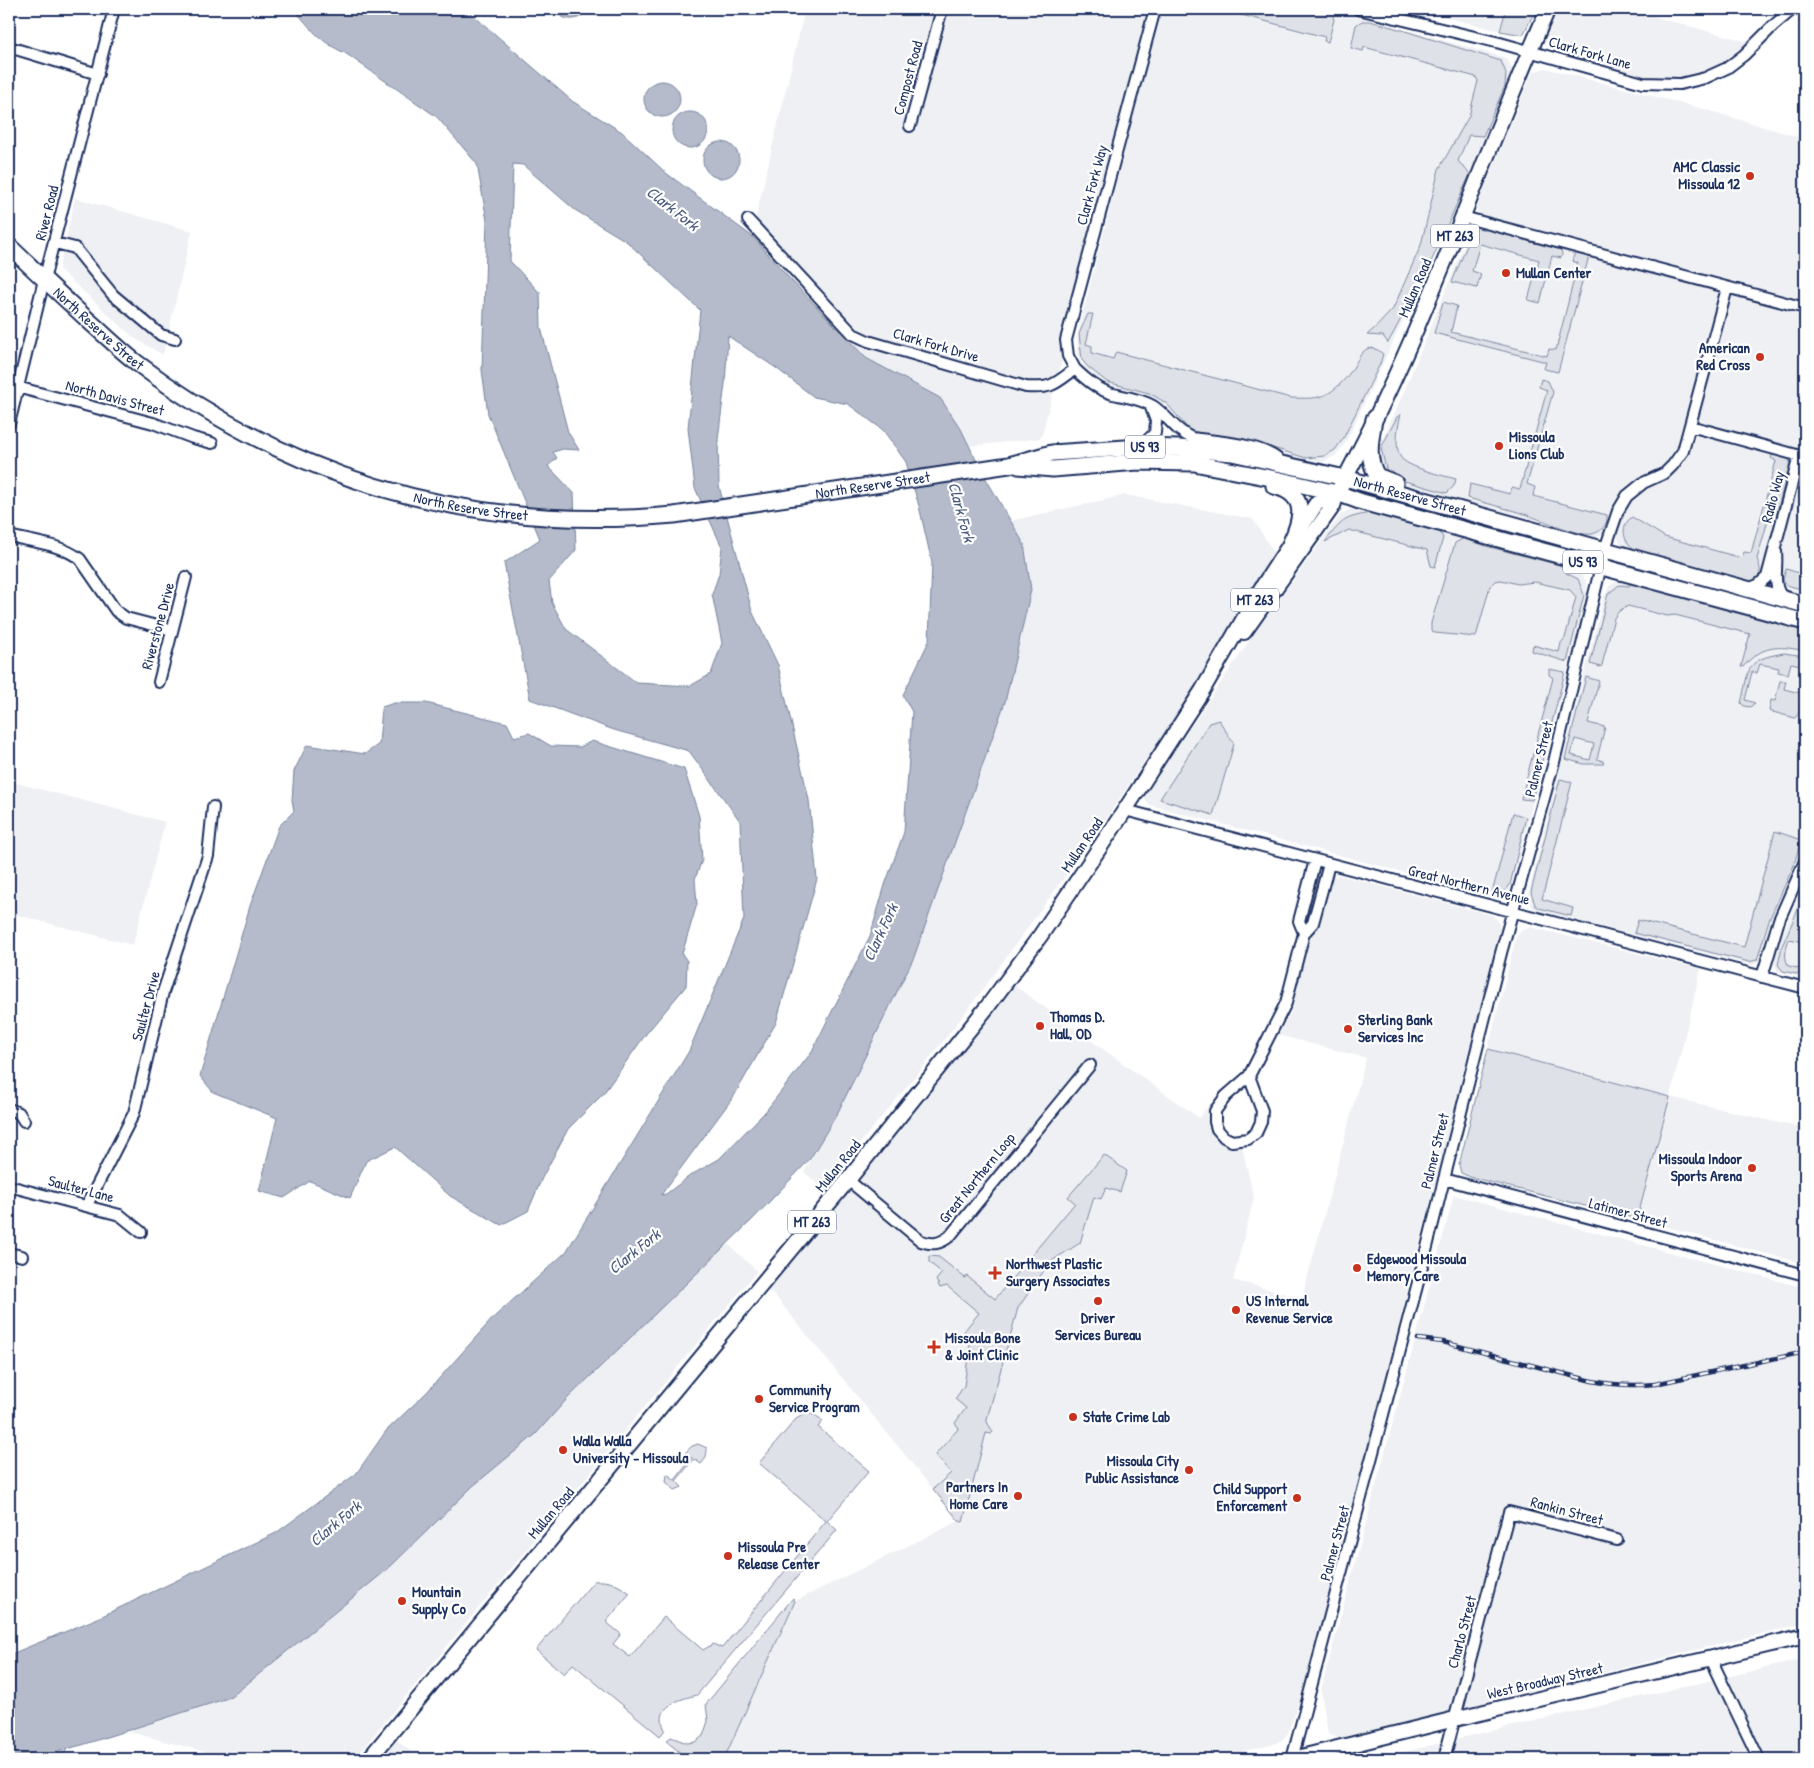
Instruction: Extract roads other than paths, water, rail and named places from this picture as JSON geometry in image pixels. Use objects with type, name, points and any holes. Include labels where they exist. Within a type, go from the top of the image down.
[{"type":"highway","name":"North Reserve Street","points":[[9,246],[44,280],[142,367],[170,388],[260,441],[306,462],[354,480],[441,504],[500,514],[583,520],[631,519],[674,515],[1009,465],[1052,453],[1140,447],[1201,449],[1232,453],[1345,478],[1805,605]]},
{"type":"highway","points":[[1374,419],[1369,455],[1377,476],[1528,521],[1567,539]]},
{"type":"highway","name":"North Reserve Street","points":[[1009,465],[1053,469],[1138,462],[1194,464],[1276,479],[1337,493],[1364,502],[1805,622]]},
{"type":"highway","points":[[1194,464],[1213,473],[1263,483],[1291,492],[1299,502],[1300,510],[1299,526],[1291,542]]},
{"type":"main road","name":"Mullan Road","points":[[1221,659],[1239,640],[1274,593],[1331,510],[1337,493],[1412,336],[1548,9]]},
{"type":"main road","name":"Mullan Road","points":[[369,1759],[848,1180],[988,1006],[1040,936],[1125,810],[1316,504],[1337,493]]},
{"type":"main road","name":"West Broadway Street","points":[[1293,1759],[1805,1636]]},
{"type":"street","name":"River Road","points":[[9,424],[14,386],[55,243],[114,9]]},
{"type":"street","name":"Compost Road","points":[[910,126],[942,9]]},
{"type":"street","name":"Clark Fork Way","points":[[1075,369],[1068,356],[1066,340],[1155,9]]},
{"type":"street","name":"Clark Fork Lane","points":[[1358,9],[1530,51],[1644,83],[1680,84],[1705,78],[1727,68],[1744,55],[1768,30],[1793,9]]},
{"type":"street","points":[[9,47],[98,74]]},
{"type":"street","points":[[1463,217],[1805,308]]},
{"type":"street","name":"Clark Fork Drive","points":[[748,220],[853,334],[868,341],[1026,387],[1045,388],[1059,381],[1075,369]]},
{"type":"street","points":[[55,243],[75,248],[113,295],[161,335],[175,338]]},
{"type":"street","name":"Palmer Street","points":[[1293,1759],[1513,911],[1554,762],[1600,566],[1618,511],[1627,496],[1643,483],[1665,473],[1683,450],[1727,288]]},
{"type":"street","points":[[1075,369],[1089,382],[1102,390],[1150,404],[1183,434],[1192,438],[1254,448],[1273,455],[1281,463]]},
{"type":"street","name":"North Davis Street","points":[[14,386],[153,423],[212,443]]},
{"type":"street","name":"US 93","points":[[1140,447],[1155,433],[1156,422],[1150,404]]},
{"type":"street","points":[[1690,426],[1802,457]]},
{"type":"street","name":"Radio Way","points":[[1748,589],[1758,585],[1767,577],[1802,457]]},
{"type":"street","points":[[9,536],[53,547],[74,555],[85,566],[110,606],[121,616],[172,630]]},
{"type":"street","name":"Radio Way","points":[[1775,546],[1777,564],[1775,586],[1784,599]]},
{"type":"street","name":"Riverstone Drive","points":[[159,682],[186,577]]},
{"type":"street","name":"Saulter Drive","points":[[88,1206],[134,1113],[163,992],[208,856],[213,807]]},
{"type":"street","name":"Great Northern Avenue","points":[[1125,810],[1805,988]]},
{"type":"street","points":[[1304,933],[1299,921],[1315,860]]},
{"type":"street","points":[[1762,977],[1779,920],[1805,861]]},
{"type":"street","points":[[1249,1076],[1262,1111],[1261,1122],[1256,1133],[1248,1139],[1232,1141],[1224,1137],[1217,1129],[1215,1111],[1226,1096],[1249,1076],[1286,1003],[1304,933],[1313,923],[1329,864]]},
{"type":"street","name":"Great Northern Loop","points":[[848,1180],[921,1241],[931,1244],[942,1242],[950,1236],[1090,1065]]},
{"type":"street","points":[[9,1109],[19,1113],[24,1121]]},
{"type":"street","name":"Latimer Street","points":[[1444,1179],[1805,1274]]},
{"type":"street","name":"Saulter Lane","points":[[9,1186],[120,1215],[141,1232]]},
{"type":"street","points":[[9,1252],[22,1256]]},
{"type":"street","name":"Rankin Street","points":[[1509,1512],[1617,1540]]},
{"type":"street","name":"Charlo Street","points":[[1444,1759],[1509,1512]]},
{"type":"street","points":[[1711,1659],[1759,1759]]},
{"type":"water","name":"Clark Fork","points":[[294,9],[466,9],[572,101],[622,132],[666,173],[753,237],[788,277],[866,358],[940,398],[961,429],[981,470],[1024,544],[1031,590],[1005,702],[914,957],[837,1114],[810,1159],[753,1219],[567,1399],[536,1434],[473,1486],[389,1568],[231,1697],[82,1745],[28,1759],[9,1759],[9,1655],[98,1618],[276,1533],[356,1474],[386,1431],[426,1393],[494,1317],[566,1252],[689,1051],[744,919],[740,821],[689,751],[614,730],[530,699],[504,563],[540,539],[488,414],[482,370],[487,221],[477,164],[437,117],[345,53],[322,40]],"holes":[[[513,164],[523,165],[575,210],[626,241],[700,310],[688,428],[695,488],[722,547],[719,574],[712,594],[722,643],[711,674],[690,686],[637,683],[566,629],[552,603],[549,581],[576,550],[574,493],[548,466],[557,458],[553,452],[563,449],[579,450],[568,432],[541,328],[540,293],[510,261]],[[728,336],[776,368],[814,397],[848,404],[883,430],[906,462],[919,506],[932,563],[929,641],[903,695],[912,712],[904,832],[885,885],[870,936],[811,1053],[765,1112],[719,1159],[691,1175],[666,1194],[661,1195],[734,1096],[776,1023],[817,879],[809,800],[778,665],[752,611],[719,486],[718,439],[725,384]]]},
{"type":"water","points":[[554,9],[589,9],[581,16],[567,19],[558,14]]},
{"type":"water","points":[[662,81],[674,87],[680,99],[674,111],[662,117],[650,111],[644,99],[650,87]]},
{"type":"water","points":[[690,112],[702,118],[708,130],[702,142],[690,148],[678,142],[672,130],[678,118]]},
{"type":"water","points":[[721,142],[733,148],[739,160],[733,172],[721,178],[709,172],[703,160],[709,148]]},
{"type":"water","points":[[394,703],[426,703],[507,723],[514,737],[529,733],[551,746],[580,747],[592,741],[684,769],[699,816],[702,860],[695,879],[697,904],[682,954],[687,961],[686,986],[646,1034],[603,1094],[568,1129],[542,1178],[528,1211],[501,1225],[450,1196],[395,1147],[366,1161],[350,1198],[310,1181],[284,1198],[259,1191],[277,1118],[213,1092],[200,1076],[250,906],[279,826],[294,811],[292,800],[294,771],[307,745],[365,754],[379,744],[382,707]]},
{"type":"railway","points":[[1418,1339],[1443,1342],[1592,1381],[1624,1385],[1655,1384],[1805,1352]]},
{"type":"place","name":"AMC Classic Missoula 12","points":[[1750,176]]},
{"type":"place","name":"Mullan Center","points":[[1506,273]]},
{"type":"place","name":"American Red Cross","points":[[1760,357]]},
{"type":"place","name":"Missoula Lions Club","points":[[1499,446]]},
{"type":"place","name":"Thomas D. Hall, OD","points":[[1040,1026]]},
{"type":"place","name":"Sterling Bank Services Inc","points":[[1348,1029]]},
{"type":"place","name":"Missoula Indoor Sports Arena","points":[[1752,1168]]},
{"type":"place","name":"Edgewood Missoula Memory Care","points":[[1357,1268]]},
{"type":"place","name":"Northwest Plastic Surgery Associates","points":[[995,1273]]},
{"type":"place","name":"Driver Services Bureau","points":[[1098,1301]]},
{"type":"place","name":"US Internal Revenue Service","points":[[1236,1310]]},
{"type":"place","name":"Missoula Bone & Joint Clinic","points":[[934,1347]]},
{"type":"place","name":"Community Service Program","points":[[759,1399]]},
{"type":"place","name":"State Crime Lab","points":[[1073,1417]]},
{"type":"place","name":"Walla Walla University - Missoula","points":[[563,1450]]},
{"type":"place","name":"Missoula City Public Assistance","points":[[1189,1470]]},
{"type":"place","name":"Partners In Home Care","points":[[1018,1496]]},
{"type":"place","name":"Child Support Enforcement","points":[[1297,1498]]},
{"type":"place","name":"Missoula Pre Release Center","points":[[728,1556]]},
{"type":"place","name":"Mountain Supply Co","points":[[402,1601]]}]
